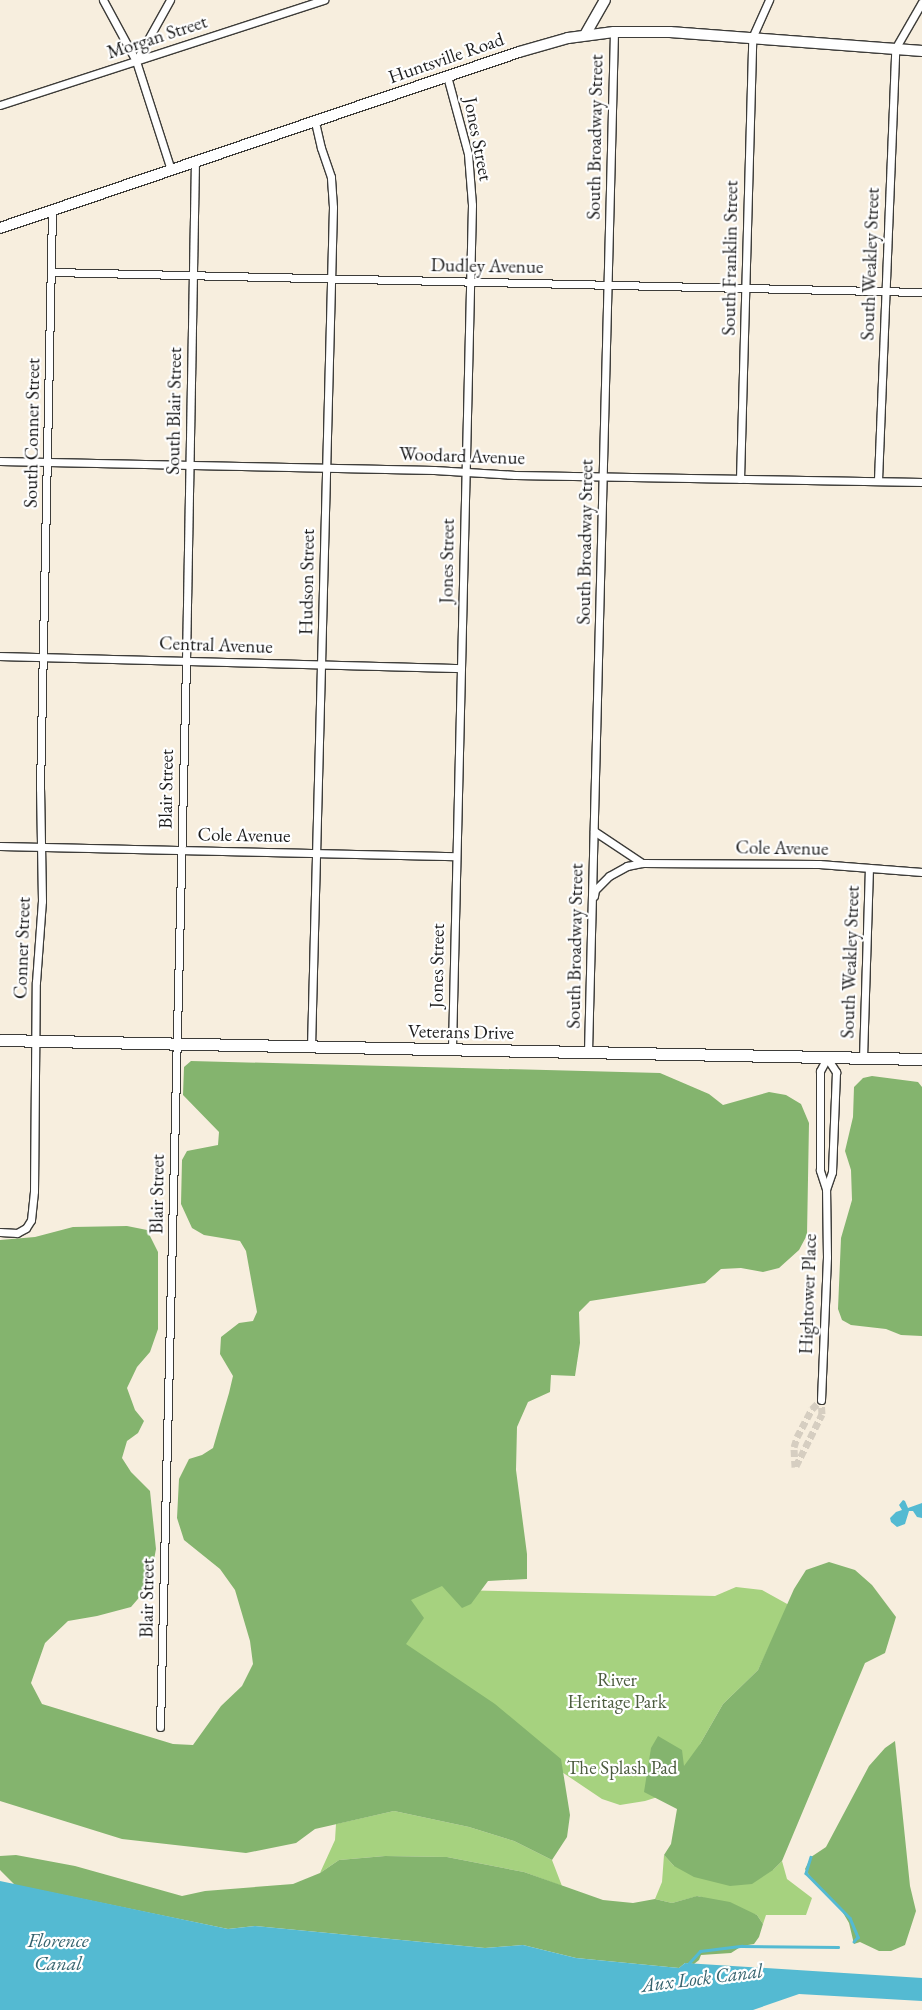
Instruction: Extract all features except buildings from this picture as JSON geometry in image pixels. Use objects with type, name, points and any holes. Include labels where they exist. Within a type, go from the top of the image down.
[{"type":"main road","points":[[585,35],[605,0]]},
{"type":"main road","name":"Huntsville Road","points":[[0,228],[525,50],[585,35],[614,32],[670,32],[922,51]]},
{"type":"main road","name":"Veterans Drive","points":[[0,1040],[827,1058],[922,1058]]},
{"type":"street","points":[[103,0],[136,61],[171,170]]},
{"type":"street","points":[[136,61],[170,0]]},
{"type":"street","name":"Morgan Street","points":[[0,105],[309,3],[324,0]]},
{"type":"street","points":[[752,38],[769,0]]},
{"type":"street","points":[[895,48],[922,2]]},
{"type":"street","name":"South Broadway Street","points":[[588,1052],[614,32]]},
{"type":"street","name":"South Franklin Street","points":[[740,479],[752,38]]},
{"type":"street","name":"South Weakley Street","points":[[878,480],[895,48]]},
{"type":"street","name":"Jones Street","points":[[447,76],[466,147],[471,174],[452,1049]]},
{"type":"street","name":"Hudson Street","points":[[311,1047],[333,207],[331,176],[321,148],[315,121]]},
{"type":"street","name":"South Blair Street","points":[[186,661],[195,161]]},
{"type":"street","name":"South Conner Street","points":[[43,657],[52,210]]},
{"type":"street","name":"Dudley Avenue","points":[[52,272],[922,292]]},
{"type":"street","name":"Woodard Avenue","points":[[0,461],[466,471],[514,475],[922,482]]},
{"type":"street","name":"Central Avenue","points":[[0,656],[461,668]]},
{"type":"street","name":"Conner Street","points":[[0,1232],[17,1233],[26,1228],[31,1220],[34,1191],[35,1040],[42,901],[40,847],[43,657]]},
{"type":"street","name":"Blair Street","points":[[160,1727],[186,661]]},
{"type":"street","points":[[594,831],[642,863]]},
{"type":"street","name":"Cole Avenue","points":[[0,846],[456,856]]},
{"type":"street","name":"Cole Avenue","points":[[592,904],[595,890],[609,876],[627,866],[642,863],[819,864],[922,872]]},
{"type":"street","name":"South Weakley Street","points":[[863,1058],[869,868]]},
{"type":"street","name":"Hightower Place","points":[[820,1400],[827,1257],[826,1189],[820,1170],[820,1071],[827,1058],[836,1072],[832,1172],[826,1189]]},
{"type":"green space","points":[[191,1061],[660,1073],[709,1094],[723,1105],[769,1092],[786,1095],[801,1104],[809,1123],[807,1235],[799,1250],[779,1268],[763,1272],[741,1268],[721,1269],[705,1283],[590,1301],[579,1312],[580,1343],[575,1376],[551,1375],[550,1392],[528,1402],[517,1427],[516,1470],[527,1554],[527,1579],[488,1581],[471,1604],[462,1608],[442,1586],[411,1600],[424,1618],[406,1644],[495,1704],[561,1759],[570,1815],[567,1837],[552,1860],[514,1841],[469,1827],[394,1811],[315,1829],[296,1843],[246,1853],[122,1839],[0,1801],[0,1240],[35,1237],[73,1227],[127,1226],[147,1230],[158,1252],[158,1329],[150,1352],[137,1367],[127,1388],[135,1410],[144,1421],[138,1433],[127,1441],[122,1458],[131,1472],[150,1491],[156,1549],[149,1586],[131,1607],[68,1621],[45,1643],[31,1683],[42,1704],[173,1744],[193,1745],[221,1706],[242,1686],[253,1664],[250,1641],[235,1590],[220,1569],[184,1540],[177,1518],[179,1479],[189,1459],[202,1455],[213,1448],[229,1393],[233,1376],[220,1354],[221,1337],[239,1323],[253,1321],[257,1312],[246,1251],[240,1241],[204,1235],[192,1228],[181,1204],[182,1160],[187,1151],[218,1145],[219,1132],[183,1095],[184,1067]]},
{"type":"green space","points":[[872,1076],[918,1082],[922,1087],[922,1336],[901,1335],[886,1329],[851,1325],[842,1320],[838,1309],[841,1238],[852,1200],[851,1170],[845,1151],[853,1117],[854,1087],[863,1078]]},
{"type":"green space","name":"River Heritage Park","points":[[410,1547],[453,1590],[715,1596],[736,1587],[762,1590],[789,1605],[758,1670],[723,1704],[700,1744],[689,1787],[645,1801],[620,1805],[602,1799],[550,1764],[395,1650]]},
{"type":"green space","points":[[829,1562],[855,1570],[872,1585],[896,1617],[885,1653],[865,1663],[782,1861],[773,1870],[752,1884],[730,1886],[694,1877],[674,1866],[664,1855],[671,1844],[677,1809],[644,1792],[651,1748],[658,1736],[682,1750],[684,1766],[700,1744],[723,1704],[758,1670],[794,1589],[806,1570]]},
{"type":"green space","points":[[895,1741],[910,1886],[916,1911],[905,1945],[891,1951],[879,1951],[860,1942],[854,1944],[849,1923],[842,1911],[814,1882],[805,1869],[811,1857],[826,1847],[869,1766],[885,1748]]},
{"type":"green space","points":[[394,1811],[469,1827],[514,1841],[552,1860],[562,1886],[524,1872],[447,1857],[385,1856],[339,1860],[320,1873],[335,1840],[336,1824]]},
{"type":"green space","points":[[16,1855],[75,1866],[182,1896],[205,1891],[293,1884],[320,1873],[339,1860],[385,1856],[447,1857],[524,1872],[603,1900],[633,1903],[655,1899],[672,1903],[697,1896],[730,1902],[757,1915],[763,1924],[759,1937],[754,1944],[742,1946],[731,1953],[701,1955],[694,1964],[685,1963],[679,1968],[576,1958],[523,1945],[485,1948],[255,1926],[228,1929],[15,1885],[0,1870],[0,1856]]},
{"type":"green space","points":[[664,1855],[674,1866],[773,1870],[782,1861],[787,1879],[812,1898],[806,1915],[766,1915],[763,1924],[757,1915],[698,1896],[672,1903],[655,1899],[662,1882]]},
{"type":"water","points":[[903,1500],[908,1508],[922,1503],[922,1518],[917,1517],[913,1511],[909,1511],[905,1524],[897,1527],[891,1522],[890,1518],[896,1512],[902,1510],[899,1505]]},
{"type":"water","name":"Florence Canal","points":[[0,1881],[228,1929],[255,1926],[485,1948],[523,1945],[576,1958],[679,1968],[685,1963],[922,1978],[922,2001],[799,1994],[753,2010],[0,2010]]},
{"type":"waterway","points":[[811,1857],[806,1873],[850,1918],[858,1937],[854,1942]]},
{"type":"waterway","name":"Aux Lock Canal","points":[[689,1963],[700,1951],[742,1946],[838,1947]]},
{"type":"tunnel","points":[[796,1466],[822,1414],[821,1400]]},
{"type":"tunnel","points":[[795,1467],[794,1447],[797,1437],[812,1409],[821,1400]]},
{"type":"park label","name":"The Splash Pad","points":[[622,1768]]}]
